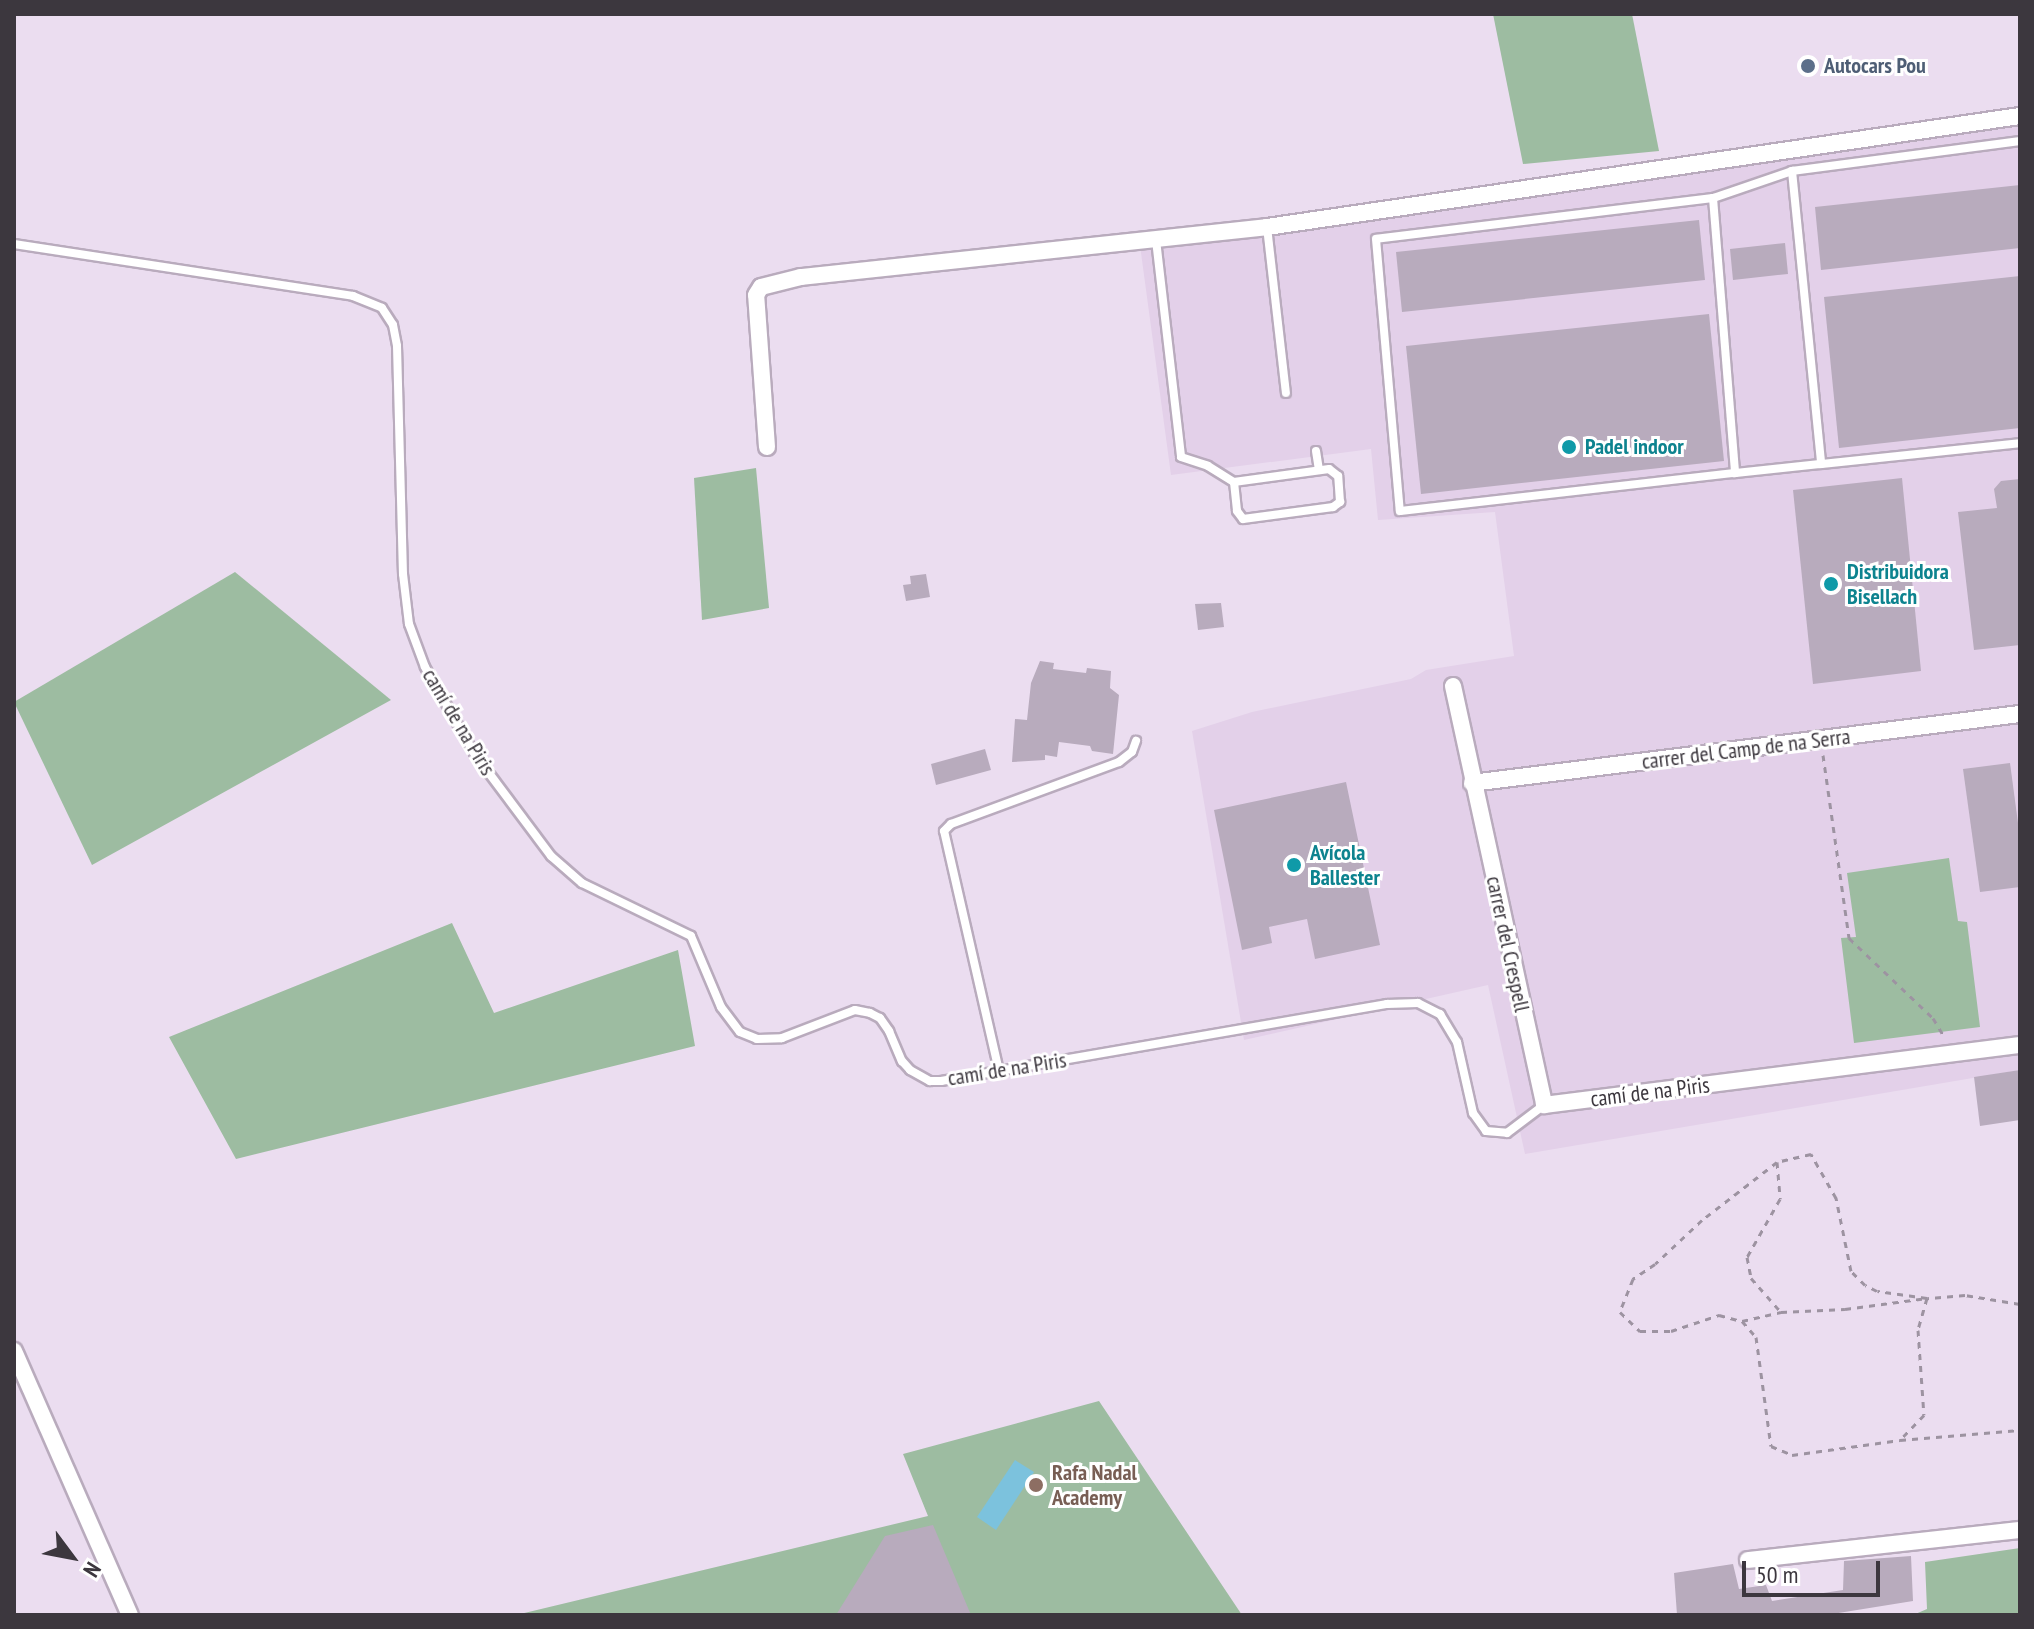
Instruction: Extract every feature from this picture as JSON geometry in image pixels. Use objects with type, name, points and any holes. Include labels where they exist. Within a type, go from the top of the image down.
[{"type":"street","points":[[767,447],[756,295],[761,287],[801,277],[1267,227],[2020,116]]},
{"type":"street","name":"carrer del Crespell","points":[[1453,686],[1544,1105]]},
{"type":"street","name":"carrer del Camp de na Serra","points":[[1472,783],[2020,714]]},
{"type":"street","name":"camí de na Piris","points":[[1544,1105],[2020,1045]]},
{"type":"street","points":[[14,1351],[130,1615]]},
{"type":"street","points":[[1748,1560],[2020,1530]]},
{"type":"lane","points":[[2020,141],[1792,171],[1713,198],[1376,239],[1400,511],[2020,443]]},
{"type":"lane","points":[[1792,171],[1821,464]]},
{"type":"lane","points":[[1713,198],[1735,473]]},
{"type":"lane","points":[[1267,227],[1286,393]]},
{"type":"lane","points":[[1156,239],[1181,457],[1208,466],[1234,482],[1329,469],[1338,476],[1340,502],[1333,507],[1243,519],[1237,511],[1234,482]]},
{"type":"lane","name":"camí de na Piris","points":[[14,244],[353,296],[382,308],[393,325],[397,346],[403,574],[409,624],[425,667],[474,753],[551,856],[582,883],[691,936],[721,1007],[740,1032],[757,1039],[782,1038],[855,1010],[880,1018],[902,1061],[920,1077],[930,1081],[959,1080],[1387,1004],[1418,1003],[1440,1014],[1457,1042],[1473,1113],[1486,1131],[1507,1133],[1544,1105]]},
{"type":"lane","points":[[1316,451],[1319,469]]},
{"type":"lane","points":[[999,1071],[944,831],[951,824],[1119,762],[1132,752],[1136,741]]},
{"type":"path","points":[[1821,739],[1849,938],[1933,1018],[1945,1038],[1948,1054]]},
{"type":"path","points":[[1927,1298],[1877,1291],[1865,1285],[1851,1271],[1836,1198],[1811,1154],[1777,1162],[1633,1279],[1620,1312],[1640,1331],[1671,1331],[1719,1315],[1742,1321],[1781,1312],[1845,1309],[1965,1295],[2020,1304]]},
{"type":"path","points":[[1777,1162],[1780,1199],[1747,1257],[1751,1278],[1781,1312]]},
{"type":"path","points":[[1900,1440],[1924,1415],[1918,1330],[1927,1298]]},
{"type":"path","points":[[1742,1321],[1756,1337],[1771,1446],[1792,1455],[1900,1440],[2020,1430]]},
{"type":"shaded area","points":[[2020,122],[2020,1070],[1525,1154],[1488,985],[1244,1040],[1192,731],[1252,712],[1411,679],[1426,670],[1514,656],[1495,512],[1378,520],[1371,449],[1171,475],[1139,238]]},
{"type":"green space","points":[[1493,14],[1632,14],[1659,151],[1523,164]]},
{"type":"green space","points":[[756,468],[769,608],[702,620],[694,478]]},
{"type":"green space","points":[[235,572],[391,700],[92,865],[14,702]]},
{"type":"green space","points":[[1949,858],[1958,921],[1967,922],[1980,1027],[1854,1043],[1841,938],[1856,937],[1847,873]]},
{"type":"green space","points":[[452,923],[494,1013],[678,950],[695,1046],[236,1159],[169,1037]]},
{"type":"green space","name":"Rafa Nadal Academy","points":[[1099,1401],[1242,1615],[516,1615],[928,1516],[903,1454]]},
{"type":"green space","points":[[2020,1548],[2020,1615],[1913,1615],[1927,1609],[1925,1562]]},
{"type":"water","points":[[1015,1460],[1034,1472],[996,1530],[977,1517]]},
{"type":"building","points":[[2020,185],[2020,248],[1821,270],[1815,207]]},
{"type":"building","points":[[1699,220],[1705,280],[1402,312],[1396,252]]},
{"type":"building","points":[[1785,243],[1788,274],[1733,280],[1730,249]]},
{"type":"building","points":[[2020,276],[2020,428],[1839,448],[1824,297]]},
{"type":"building","points":[[1709,314],[1724,461],[1421,494],[1406,346]]},
{"type":"building","points":[[1902,478],[1921,671],[1813,684],[1793,490]]},
{"type":"building","points":[[2020,479],[2020,645],[1974,650],[1958,512],[1997,508],[1994,489],[2001,481]]},
{"type":"building","points":[[926,574],[930,597],[906,601],[903,585],[911,584],[910,576]]},
{"type":"building","points":[[1221,603],[1224,627],[1198,630],[1195,604]]},
{"type":"building","points":[[1040,661],[1054,663],[1053,669],[1086,673],[1087,668],[1111,671],[1110,688],[1119,695],[1113,754],[1092,751],[1090,746],[1059,742],[1057,757],[1045,755],[1045,760],[1012,762],[1015,719],[1027,720],[1031,683]]},
{"type":"building","points":[[985,749],[991,770],[936,785],[931,764]]},
{"type":"building","points":[[2010,763],[2020,838],[2020,887],[1980,892],[1963,769]]},
{"type":"building","name":"Avícola Ballester","points":[[1346,782],[1380,945],[1315,959],[1307,919],[1269,927],[1272,943],[1242,950],[1214,810]]},
{"type":"building","points":[[2020,1070],[2020,1120],[1980,1126],[1974,1077]]},
{"type":"building","points":[[933,1525],[971,1615],[836,1615],[885,1536]]},
{"type":"building","points":[[1911,1556],[1913,1601],[1826,1615],[1677,1615],[1674,1573],[1733,1564],[1739,1589],[1766,1585],[1772,1601],[1843,1590],[1844,1561]]},
{"type":"place","name":"Autocars Pou","points":[[1808,66]]},
{"type":"place","name":"Padel indoor","points":[[1569,447]]},
{"type":"place","name":"Distribuidora Bisellach","points":[[1831,584]]},
{"type":"place","name":"Avícola Ballester","points":[[1294,865]]},
{"type":"place","name":"Rafa Nadal Academy","points":[[1036,1485]]}]
